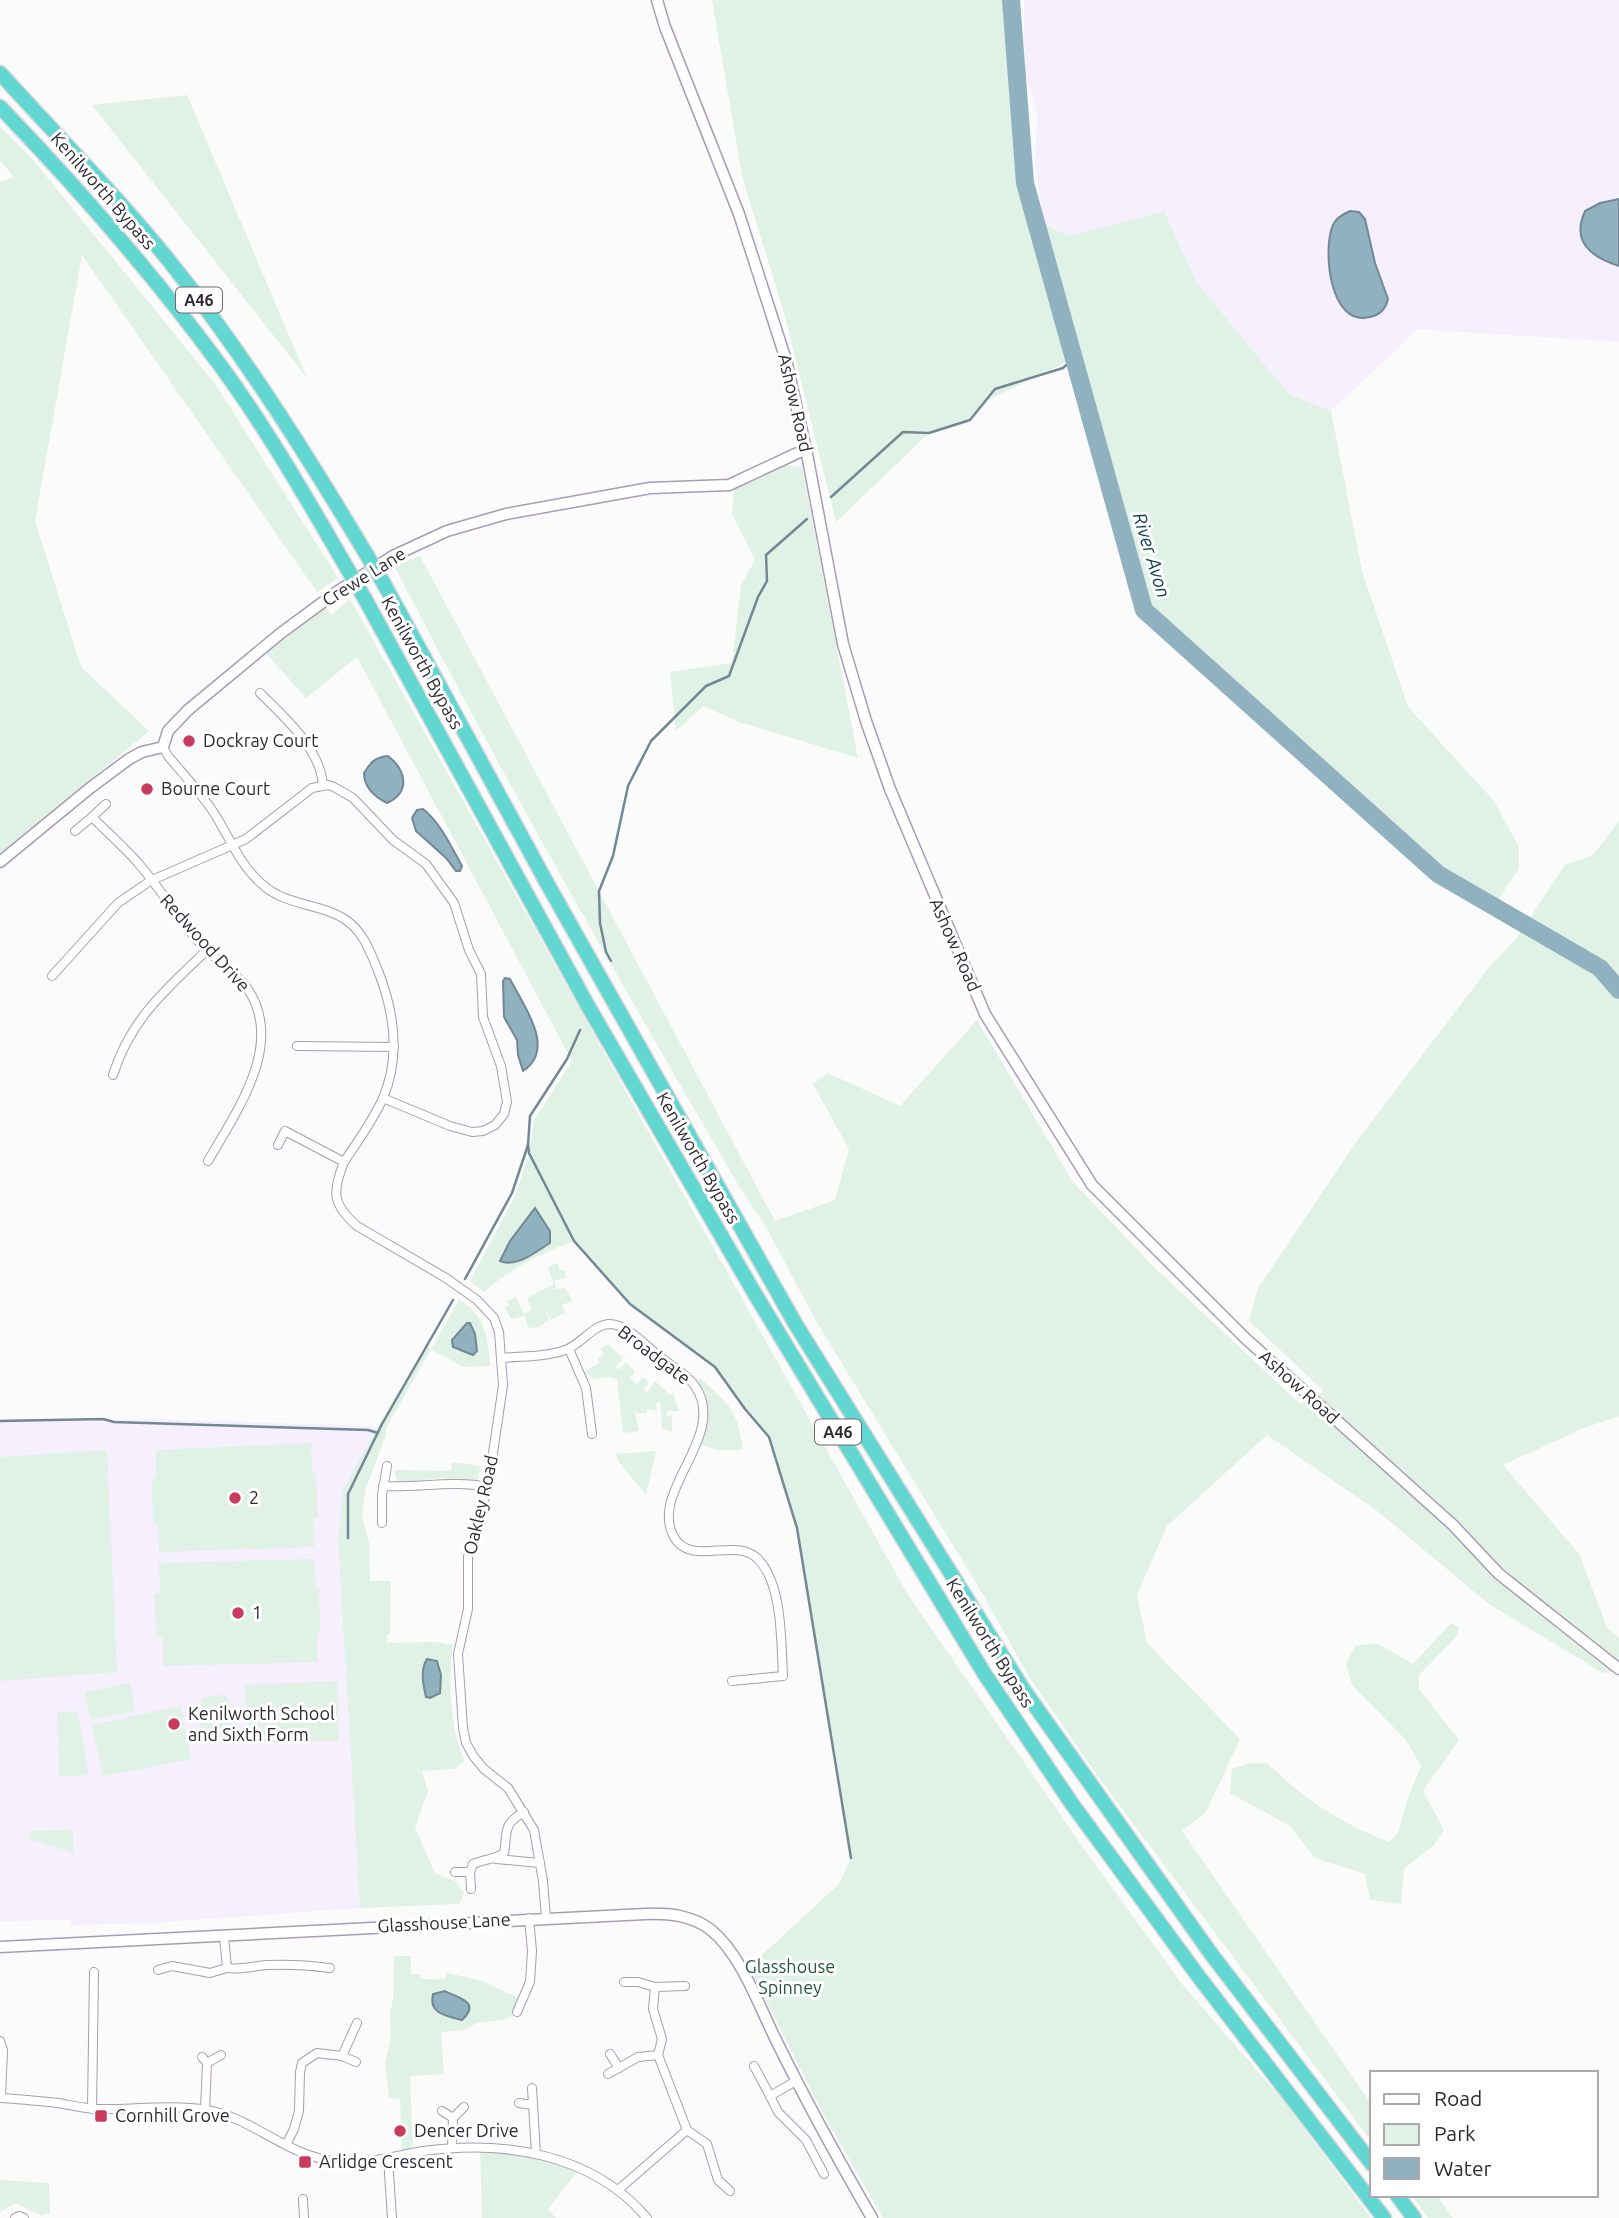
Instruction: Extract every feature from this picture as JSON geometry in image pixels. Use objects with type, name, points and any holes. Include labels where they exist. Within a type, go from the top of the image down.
[{"type":"highway","name":"Kenilworth Bypass","points":[[0,73],[84,162],[170,262],[239,354],[300,443],[384,584],[548,885],[796,1325],[1023,1689],[1212,1955],[1370,2161]]},
{"type":"highway","name":"Kenilworth Bypass","points":[[0,107],[65,174],[140,262],[221,367],[293,475],[365,599],[589,1006],[755,1294],[985,1673],[1072,1804],[1199,1977],[1384,2218]]},
{"type":"highway","points":[[1398,2197],[1414,2218]]},
{"type":"street","name":"Ashow Road","points":[[657,0],[665,27],[739,214],[786,360],[843,644],[890,789],[985,1014],[1092,1185],[1245,1338],[1453,1525],[1499,1574],[1619,1669]]},
{"type":"street","name":"Crewe Lane","points":[[163,747],[164,739],[181,716],[281,633],[338,591],[393,556],[425,541],[447,531],[506,514],[650,488],[729,485],[806,449]]},
{"type":"street","points":[[260,693],[309,749],[320,766],[323,785]]},
{"type":"street","points":[[0,862],[90,788],[129,760],[142,752],[163,747],[212,811],[231,845],[263,886],[292,901],[342,918],[360,932],[382,979],[393,1017],[394,1047],[383,1098],[344,1162],[285,1131],[278,1145]]},
{"type":"street","points":[[52,976],[118,903],[150,881],[257,833],[306,791],[323,785],[334,787],[354,798],[393,840],[426,864],[454,903],[469,950],[481,974],[483,1017],[501,1066],[507,1102],[500,1120],[488,1129],[472,1132],[450,1126],[383,1098]]},
{"type":"street","points":[[75,831],[106,804]]},
{"type":"street","name":"Redwood Drive","points":[[92,817],[139,864],[206,951],[250,991],[261,1025],[261,1045],[256,1069],[247,1091],[221,1130],[208,1161]]},
{"type":"street","points":[[113,1075],[120,1053],[133,1028],[154,1002],[206,951]]},
{"type":"street","points":[[297,1046],[394,1047]]},
{"type":"street","name":"Oakley Road","points":[[344,1162],[335,1194],[346,1216],[357,1226],[446,1278],[486,1307],[499,1332],[503,1385],[488,1487],[468,1557],[468,1609],[458,1654],[463,1728],[474,1757],[508,1788],[534,1830],[546,1918]]},
{"type":"street","name":"Broadgate","points":[[502,1358],[557,1353],[569,1349],[601,1326],[619,1325],[695,1385],[703,1405],[701,1428],[694,1452],[674,1494],[670,1516],[672,1532],[681,1546],[688,1550],[735,1549],[756,1557],[766,1570],[776,1599],[783,1676],[732,1681]]},
{"type":"street","points":[[569,1349],[586,1388],[592,1434]]},
{"type":"street","points":[[382,1523],[383,1486],[387,1465]]},
{"type":"street","points":[[383,1486],[401,1488],[452,1483],[488,1487]]},
{"type":"street","points":[[496,1859],[504,1853],[509,1823],[524,1812]]},
{"type":"street","points":[[471,1889],[470,1872],[473,1864],[482,1860],[540,1863]]},
{"type":"street","points":[[455,1872],[470,1872]]},
{"type":"street","name":"Glasshouse Lane","points":[[0,1947],[224,1937],[529,1918],[667,1913],[697,1921],[712,1931],[729,1951],[744,1976],[796,2081],[872,2218]]},
{"type":"street","points":[[517,2012],[530,1982],[532,1951],[529,1918]]},
{"type":"street","points":[[224,1937],[227,1968]]},
{"type":"street","points":[[158,1970],[172,1966],[210,1973],[227,1968],[243,1970],[299,1964],[330,1968]]},
{"type":"street","points":[[92,2109],[94,1972]]},
{"type":"street","points":[[624,1982],[638,1982],[654,1987],[685,1986]]},
{"type":"street","points":[[654,1987],[653,2009],[662,2039],[658,2055],[687,2130],[706,2144],[718,2180],[730,2192]]},
{"type":"street","points":[[342,2056],[357,2023]]},
{"type":"street","points":[[0,2041],[4,2050],[0,2098],[92,2109],[205,2110],[237,2118],[313,2158],[335,2161],[362,2162],[452,2148],[480,2147],[536,2154],[568,2162],[596,2175],[618,2190],[647,2218]]},
{"type":"street","points":[[286,2145],[299,2111],[302,2063],[317,2053],[342,2056],[356,2062]]},
{"type":"street","points":[[205,2110],[204,2060],[221,2054]]},
{"type":"street","points":[[610,2054],[619,2068]]},
{"type":"street","points":[[608,2074],[638,2057],[658,2055]]},
{"type":"street","points":[[294,2057],[302,2063]]},
{"type":"street","points":[[754,2066],[778,2112],[806,2140],[824,2174]]},
{"type":"street","points":[[770,2096],[796,2081]]},
{"type":"street","points":[[531,2088],[536,2154]]},
{"type":"street","points":[[519,2103],[533,2105]]},
{"type":"street","points":[[452,2148],[453,2118],[464,2107]]},
{"type":"street","points":[[442,2111],[453,2118]]},
{"type":"street","points":[[618,2190],[687,2130]]},
{"type":"street","points":[[388,2158],[392,2218]]},
{"type":"street","points":[[303,2199],[304,2218]]},
{"type":"street","points":[[15,2218],[24,2218]]},
{"type":"shaded area","points":[[1024,0],[1619,0],[1619,342],[1418,329],[1331,411],[1289,394],[1197,283],[1164,211],[1069,236],[1045,225],[1035,166],[1037,113],[1025,74]]},
{"type":"shaded area","name":"Kenilworth School and Sixth Form","points":[[154,1419],[377,1428],[343,1490],[338,1540],[360,1908],[150,1923],[71,1925],[70,1919],[0,1922],[0,1422]]},
{"type":"green space","points":[[712,0],[1011,0],[1025,183],[1045,225],[1069,236],[1164,211],[1197,283],[1289,394],[1331,411],[1362,571],[1408,707],[1494,801],[1519,847],[1519,868],[1494,906],[1438,873],[1144,610],[1074,358],[986,401],[970,420],[929,433],[836,522],[785,316],[742,176]]},
{"type":"green space","points":[[187,95],[307,378],[92,105]]},
{"type":"green space","points":[[0,127],[29,155],[216,385],[338,578],[317,592],[82,255],[35,521],[81,667],[149,731],[0,854],[0,182],[14,177],[0,161]]},
{"type":"green space","points":[[783,465],[802,467],[858,758],[739,722],[703,706],[676,731],[670,672],[732,663],[741,585],[755,560],[732,514],[734,490]]},
{"type":"green space","points":[[420,556],[775,1221],[835,1200],[849,1149],[813,1084],[828,1073],[900,1106],[977,1020],[1073,1182],[1154,1267],[1300,1404],[1324,1391],[1249,1321],[1258,1288],[1354,1145],[1490,966],[1516,939],[1565,865],[1593,855],[1619,821],[1619,1416],[1584,1428],[1503,1465],[1579,1554],[1607,1627],[1619,1638],[1619,1672],[1603,1673],[1489,1604],[1376,1510],[1267,1435],[1167,1526],[1137,1595],[1147,1643],[1240,1739],[1206,1812],[1182,1831],[1370,2102],[1370,2139],[1099,1778],[1028,1675],[984,1596],[816,1321],[766,1227],[740,1188],[651,1034],[477,723],[394,565]]},
{"type":"green space","name":"Glasshouse Spinney","points":[[350,599],[908,1595],[1089,1856],[1182,1984],[1281,2098],[1371,2218],[883,2218],[822,2112],[749,1967],[839,1884],[851,1858],[797,1528],[769,1437],[715,1367],[630,1304],[574,1241],[527,1262],[484,1292],[470,1281],[515,1196],[529,1153],[534,1120],[572,1061],[357,657],[306,698],[266,653],[326,607],[331,615]]},
{"type":"green space","points":[[558,1263],[559,1270],[565,1270],[566,1278],[555,1280],[556,1289],[566,1288],[572,1301],[562,1305],[565,1313],[551,1320],[545,1308],[549,1320],[539,1327],[528,1328],[525,1316],[511,1319],[505,1308],[509,1305],[507,1301],[516,1297],[524,1314],[532,1310],[527,1298],[554,1284],[548,1269]]},
{"type":"green space","points":[[459,1300],[475,1313],[484,1328],[490,1366],[464,1367],[431,1349]]},
{"type":"green space","points":[[608,1344],[623,1358],[615,1367],[619,1370],[626,1362],[635,1371],[630,1378],[637,1384],[643,1377],[649,1382],[644,1389],[647,1393],[655,1381],[670,1395],[673,1393],[679,1411],[667,1411],[667,1416],[672,1416],[672,1431],[662,1429],[660,1402],[656,1403],[657,1411],[635,1411],[639,1431],[623,1433],[617,1379],[593,1379],[584,1372],[599,1363],[598,1359],[604,1355],[600,1348]]},
{"type":"green space","points":[[426,1346],[431,1349],[385,1430],[387,1432],[365,1491],[362,1518],[369,1542],[370,1581],[391,1581],[390,1634],[387,1635],[387,1643],[435,1642],[453,1645],[453,1720],[465,1761],[454,1769],[422,1771],[428,1791],[415,1828],[435,1873],[455,1881],[464,1893],[459,1904],[360,1908],[338,1540],[343,1490]]},
{"type":"green space","points":[[700,1378],[719,1395],[735,1416],[743,1450],[718,1450],[697,1444],[702,1416],[695,1385]]},
{"type":"green space","name":"2","points":[[311,1443],[312,1473],[316,1473],[318,1518],[313,1518],[314,1547],[159,1552],[158,1524],[153,1523],[152,1479],[156,1478],[156,1450]]},
{"type":"green space","points":[[107,1450],[117,1672],[0,1681],[0,1457]]},
{"type":"green space","points":[[656,1451],[646,1495],[618,1461],[616,1454]]},
{"type":"green space","points":[[452,1462],[480,1466],[478,1482],[439,1478],[402,1483],[397,1480],[394,1471],[451,1471]]},
{"type":"green space","name":"1","points":[[314,1559],[316,1588],[319,1589],[320,1633],[317,1634],[317,1662],[163,1666],[163,1638],[156,1637],[155,1594],[160,1593],[159,1563]]},
{"type":"green space","points":[[1451,1623],[1459,1627],[1456,1637],[1419,1675],[1419,1689],[1459,1740],[1423,1791],[1444,1830],[1434,1845],[1404,1869],[1401,1904],[1370,1900],[1365,1874],[1315,1858],[1290,1826],[1230,1793],[1232,1769],[1249,1763],[1267,1763],[1324,1809],[1389,1842],[1398,1832],[1421,1766],[1406,1740],[1352,1685],[1346,1664],[1355,1646],[1377,1643],[1413,1664]]},
{"type":"green space","points":[[337,1681],[339,1741],[248,1743],[245,1685]]},
{"type":"green space","points":[[130,1683],[135,1711],[90,1720],[85,1692]]},
{"type":"green space","points":[[225,1695],[234,1708],[233,1727],[220,1736],[208,1738],[200,1726],[202,1699]]},
{"type":"green space","points":[[180,1706],[191,1759],[103,1776],[92,1725]]},
{"type":"green space","points":[[77,1711],[89,1775],[59,1776],[57,1712]]},
{"type":"green space","points":[[73,1830],[73,1853],[30,1839],[29,1831]]},
{"type":"green space","points":[[394,1956],[411,1956],[411,1974],[420,1974],[421,1979],[444,1979],[448,1973],[482,1981],[522,2000],[517,2012],[507,2019],[477,2023],[464,2030],[441,2032],[444,2074],[410,2076],[413,2153],[402,2155],[400,2099],[389,2098],[385,2063],[391,2037]]},
{"type":"green space","points":[[480,2147],[536,2154],[580,2168],[548,2209],[556,2218],[482,2218]]},
{"type":"green space","points":[[0,2180],[49,2183],[50,2213],[41,2215],[15,2203],[0,2212]]},
{"type":"green space","points":[[1413,2197],[1437,2197],[1453,2218],[1428,2218]]},
{"type":"water","points":[[1619,199],[1619,266],[1592,253],[1582,240],[1580,231],[1585,211],[1600,203]]},
{"type":"water","points":[[1350,211],[1359,212],[1365,219],[1375,263],[1388,299],[1382,311],[1370,317],[1356,317],[1346,311],[1332,284],[1329,268],[1330,237],[1336,220]]},
{"type":"water","points":[[388,756],[402,774],[403,787],[395,798],[387,803],[371,791],[364,773],[373,761]]},
{"type":"water","points":[[423,809],[445,836],[462,866],[460,871],[456,871],[446,858],[416,831],[412,818],[417,810]]},
{"type":"water","points":[[505,978],[510,979],[529,1014],[537,1039],[533,1062],[523,1071],[517,1040],[504,1017]]},
{"type":"water","points":[[535,1208],[550,1231],[550,1243],[520,1260],[506,1263],[500,1261],[510,1241]]},
{"type":"water","points":[[470,1323],[475,1334],[477,1351],[473,1355],[453,1347],[452,1340]]},
{"type":"water","points":[[427,1659],[437,1661],[441,1675],[440,1693],[430,1698],[426,1697],[423,1677]]},
{"type":"water","points":[[445,1991],[469,2004],[468,2014],[462,2020],[440,2013],[433,2006],[433,1994]]},
{"type":"waterway","name":"River Avon","points":[[1011,0],[1025,183],[1144,610],[1438,874],[1600,968],[1619,990]]},
{"type":"waterway","points":[[831,497],[903,432],[929,433],[970,420],[995,389],[1063,368],[1074,358]]},
{"type":"waterway","points":[[611,961],[606,952],[600,923],[599,891],[613,856],[628,786],[651,741],[706,686],[729,676],[758,597],[767,581],[766,555],[807,519]]},
{"type":"waterway","points":[[465,1279],[512,1193],[528,1145],[530,1116],[567,1059],[580,1030]]},
{"type":"waterway","points":[[528,1145],[529,1153],[574,1241],[630,1304],[715,1367],[769,1437],[797,1528],[851,1858]]},
{"type":"waterway","points":[[348,1538],[348,1494],[382,1424],[453,1300]]},
{"type":"waterway","points":[[0,1421],[103,1419],[114,1422],[368,1430],[378,1433]]},
{"type":"place","name":"Dockray Court","points":[[189,741]]},
{"type":"place","name":"Bourne Court","points":[[147,789]]},
{"type":"place","name":"2","points":[[235,1498]]},
{"type":"place","name":"1","points":[[238,1613]]},
{"type":"place","name":"Kenilworth School and Sixth Form","points":[[174,1724]]},
{"type":"place","name":"Cornhill Grove","points":[[101,2116]]},
{"type":"place","name":"Dencer Drive","points":[[400,2131]]},
{"type":"place","name":"Arlidge Crescent","points":[[305,2162]]}]
